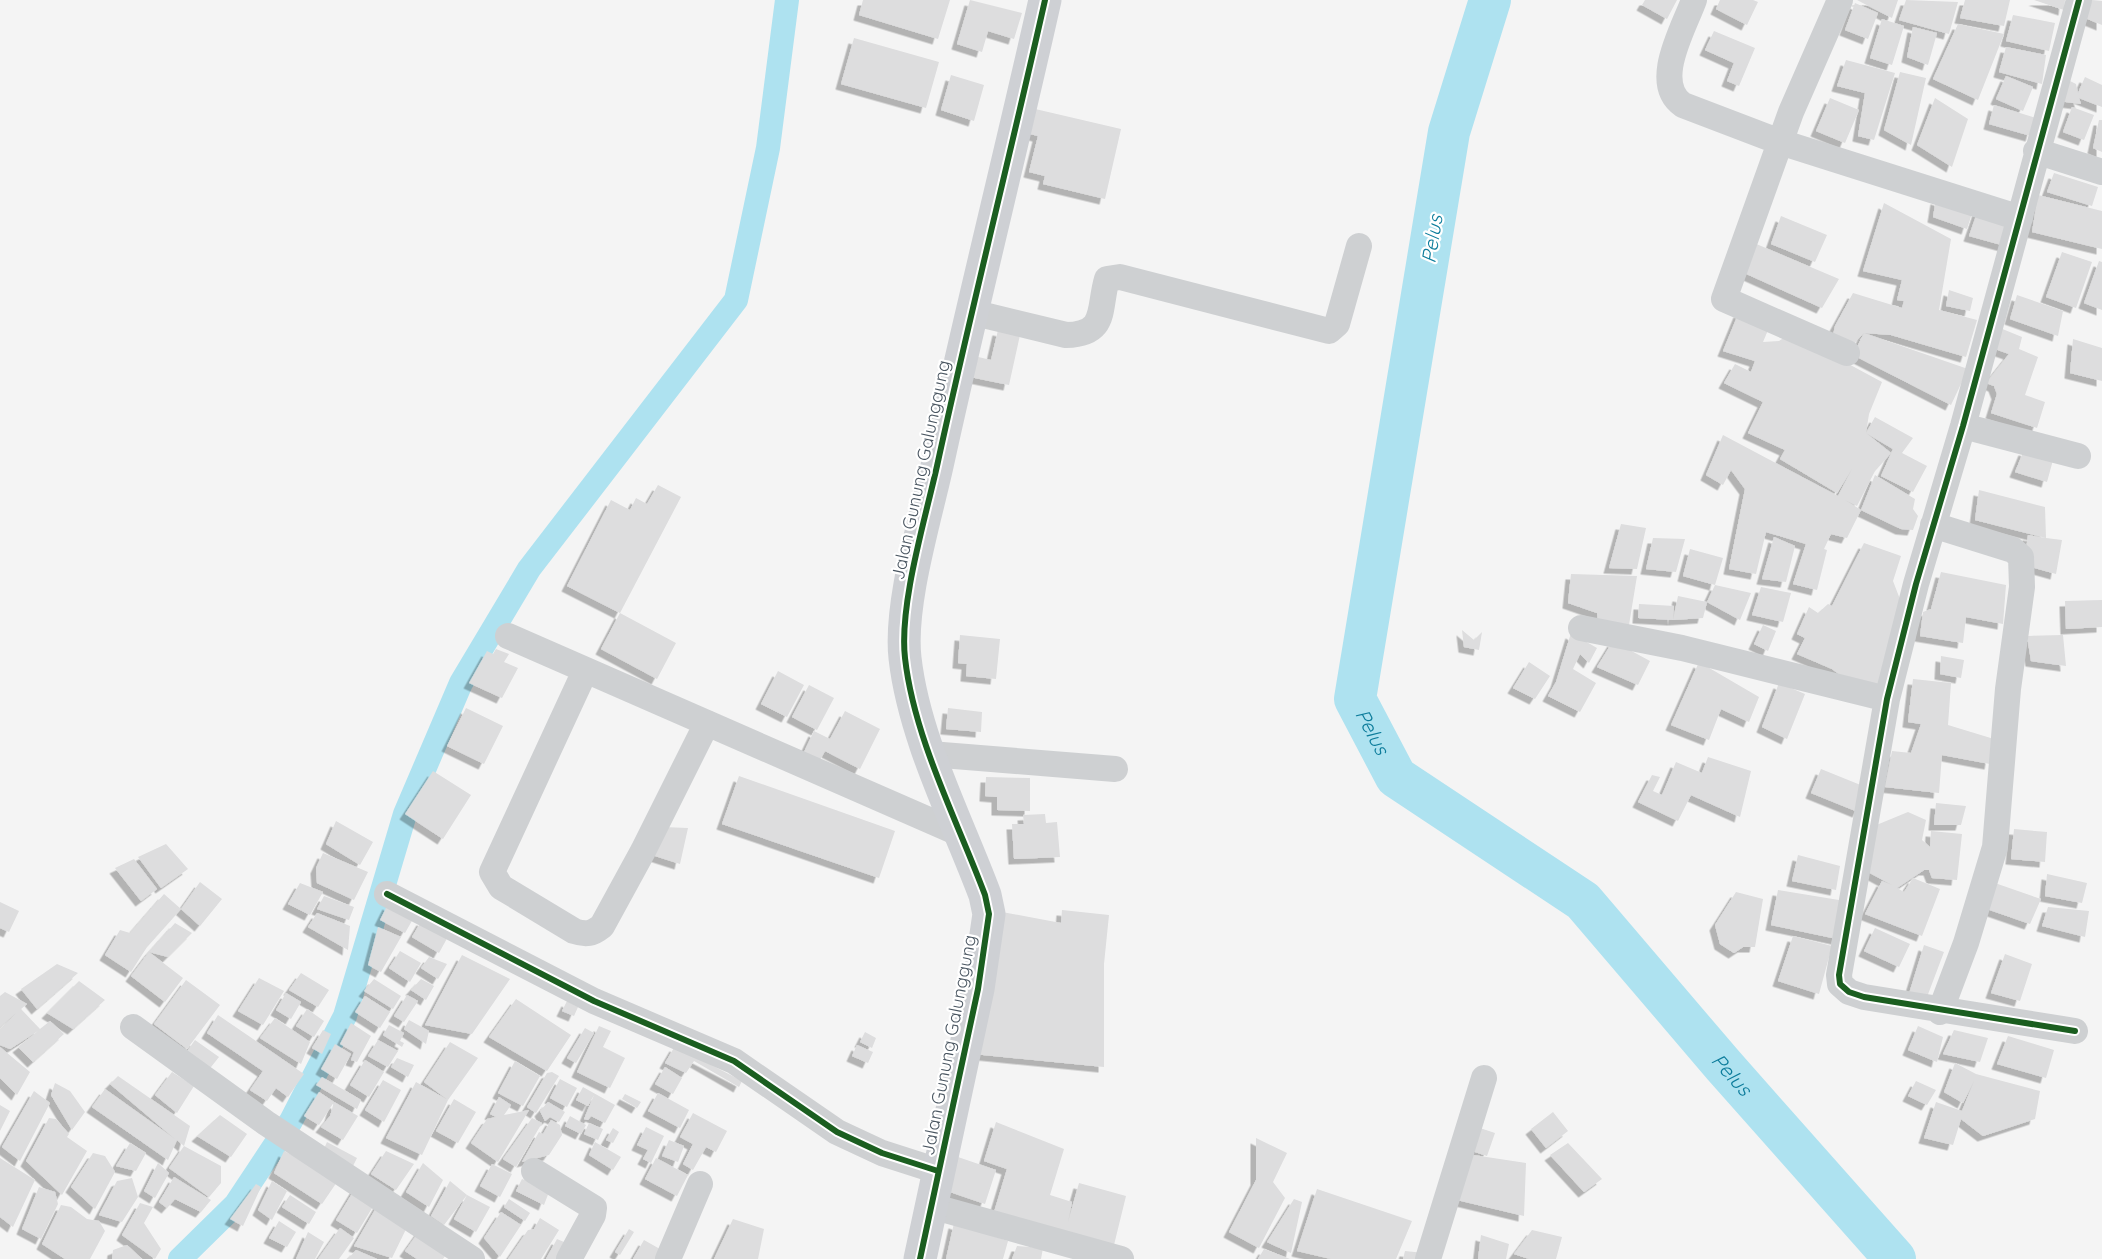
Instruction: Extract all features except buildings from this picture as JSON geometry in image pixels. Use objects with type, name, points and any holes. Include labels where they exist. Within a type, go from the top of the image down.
[{"type":"street","name":"Jalan Gunung Galunggung","points":[[920,1259],[978,989],[988,914],[985,896],[963,835],[930,754],[905,658],[906,615],[972,312],[1045,0]]},
{"type":"street","points":[[1694,0],[1670,67],[1670,90],[1674,99],[1683,105],[1780,142],[2020,218]]},
{"type":"street","points":[[1840,0],[1803,81],[1724,299],[1847,352]]},
{"type":"street","points":[[2075,1031],[1864,997],[1849,992],[1840,984],[1839,975],[1887,699],[2079,0]]},
{"type":"street","points":[[2036,151],[2102,172]]},
{"type":"street","points":[[972,312],[1066,335],[1079,335],[1093,329],[1100,318],[1107,279],[1120,277],[1329,331],[1337,324],[1359,246]]},
{"type":"street","points":[[1963,426],[2078,456]]},
{"type":"street","points":[[1933,525],[2013,550],[2021,557],[2022,576],[2008,689],[1995,847],[1966,944],[1940,1011]]},
{"type":"street","points":[[1581,628],[1682,648],[1887,699]]},
{"type":"street","points":[[508,636],[963,835]]},
{"type":"street","points":[[585,670],[492,872],[501,887],[574,932],[585,935],[594,933],[602,926],[644,851],[707,723]]},
{"type":"street","points":[[930,754],[1115,769]]},
{"type":"street","points":[[387,894],[594,1001],[734,1061],[821,1122],[859,1143],[912,1164],[938,1171]]},
{"type":"street","points":[[133,1027],[266,1123],[472,1259]]},
{"type":"street","points":[[1428,1259],[1484,1078]]},
{"type":"street","points":[[534,1171],[594,1208],[593,1215],[569,1259]]},
{"type":"street","points":[[668,1259],[700,1184]]},
{"type":"street","points":[[931,1206],[1121,1259]]},
{"type":"waterway","points":[[180,1259],[236,1204],[291,1121],[345,1016],[405,814],[461,683],[529,569],[736,300],[768,148],[787,0]]},
{"type":"waterway","name":"Pelus","points":[[1490,0],[1449,132],[1355,699],[1396,777],[1583,901],[1723,1065],[1895,1259]]},
{"type":"cycle path","points":[[920,1259],[978,989],[989,914],[985,895],[938,778],[917,718],[905,658],[906,613],[920,537],[1045,0]]},
{"type":"cycle path","points":[[2075,1031],[1864,997],[1849,992],[1840,984],[1839,975],[1887,699],[1916,584],[1963,426],[2079,0]]},
{"type":"cycle path","points":[[387,894],[594,1001],[734,1061],[837,1132],[882,1153],[938,1171]]}]
